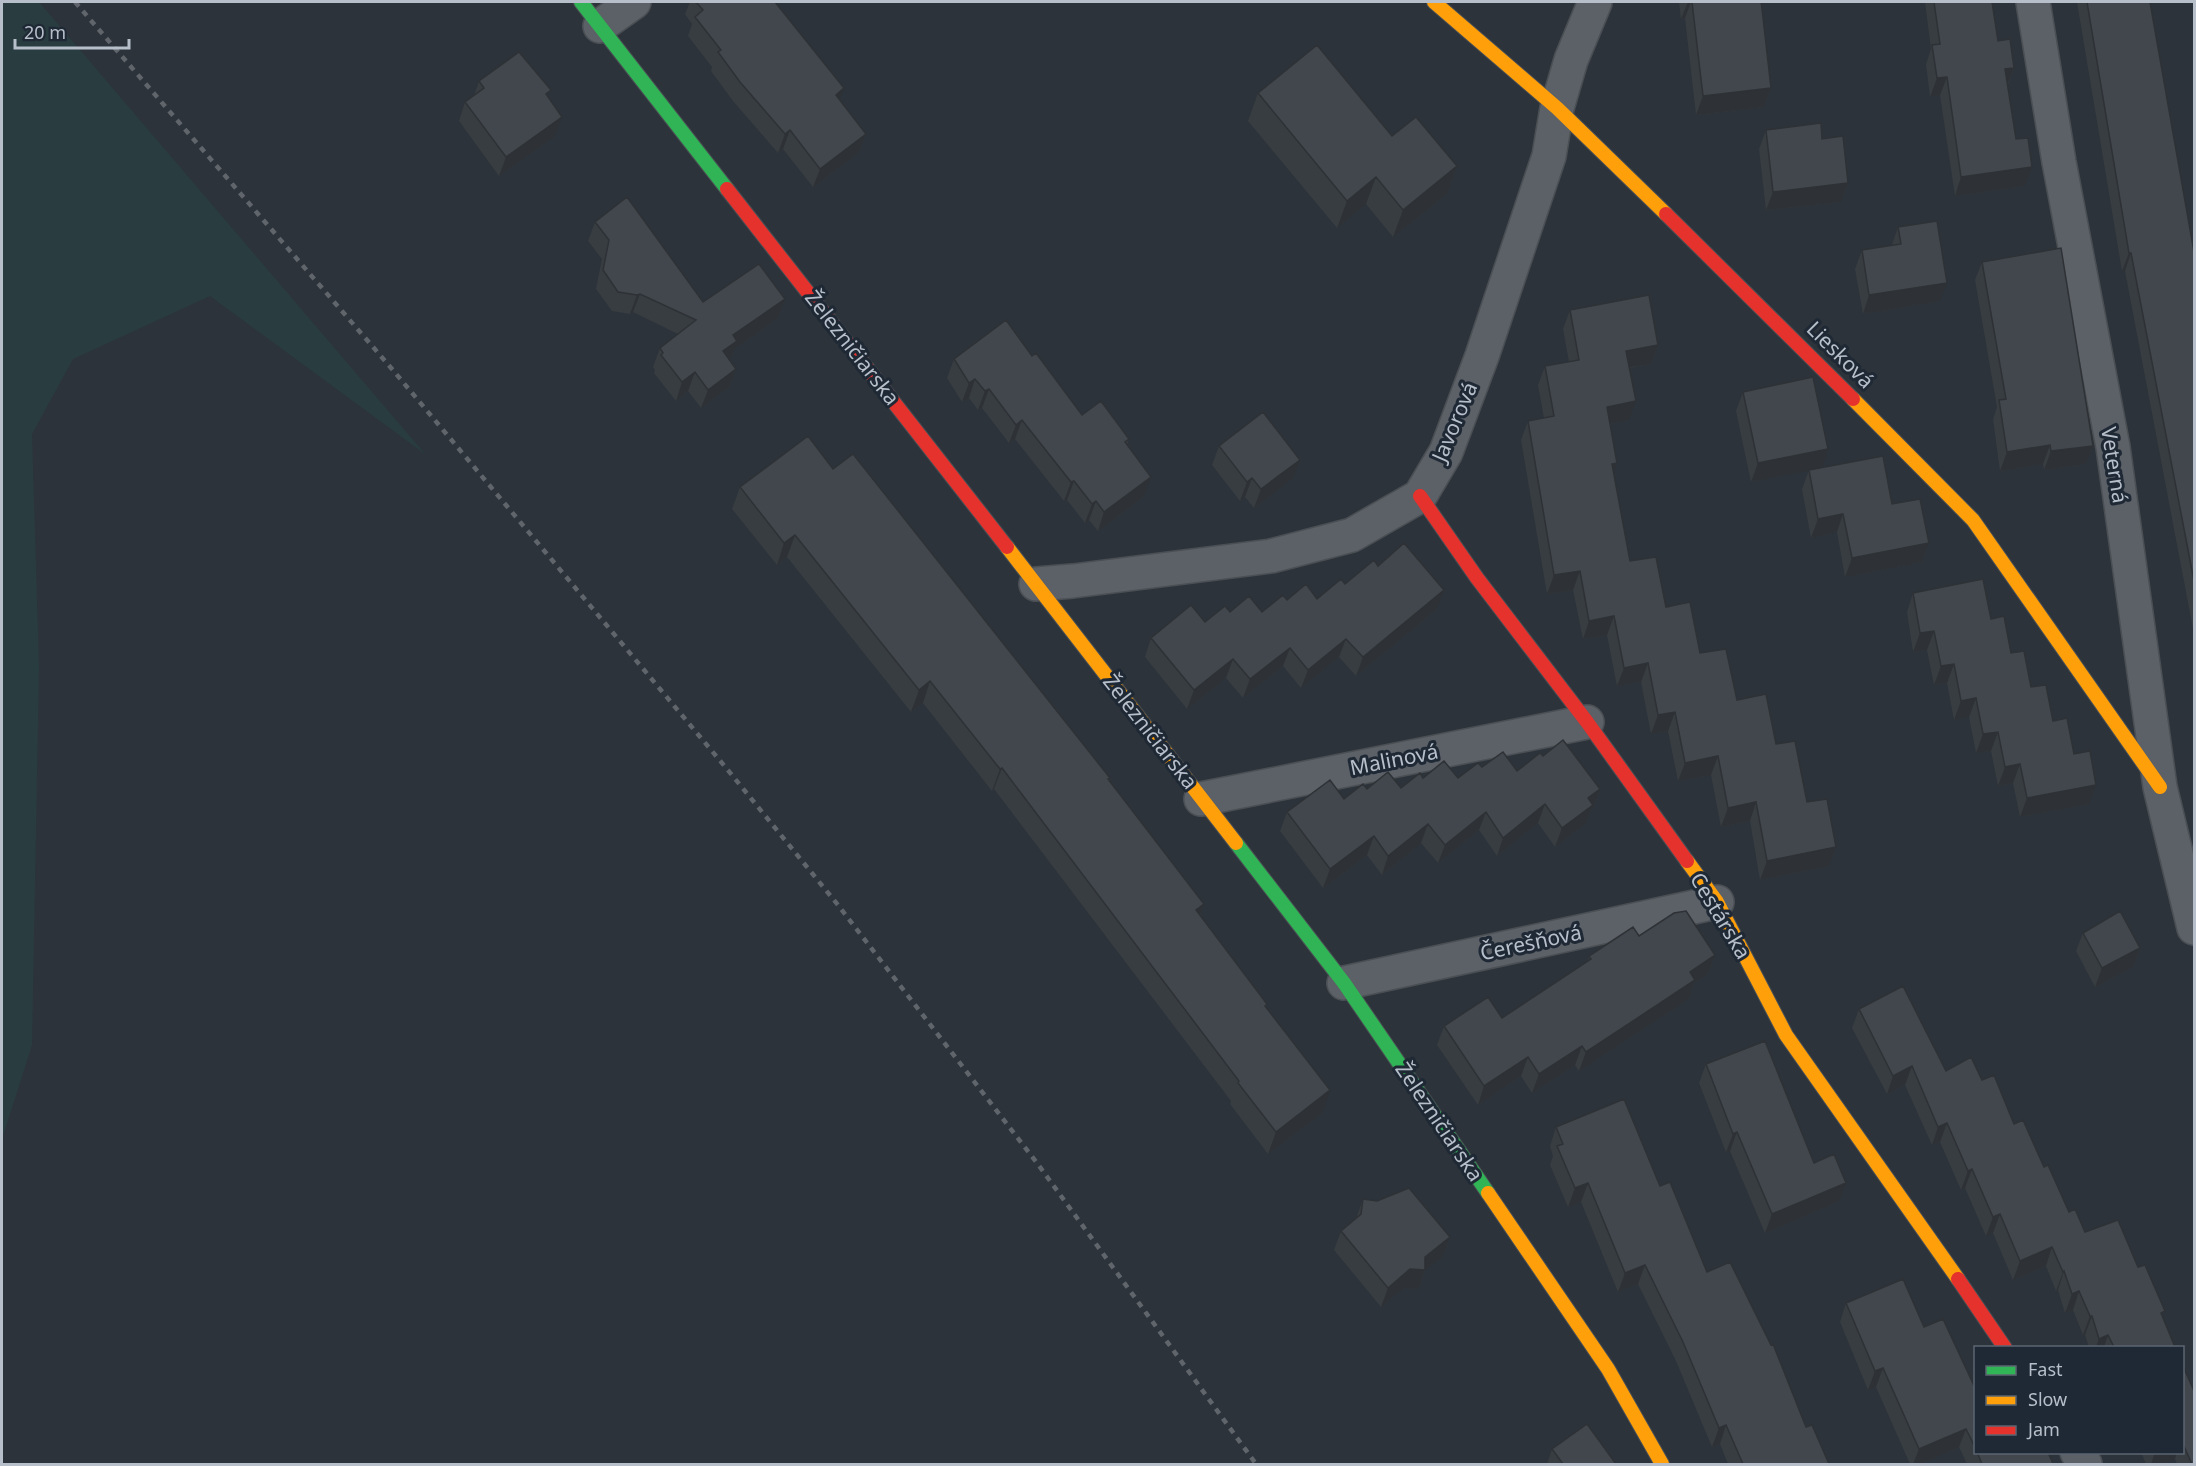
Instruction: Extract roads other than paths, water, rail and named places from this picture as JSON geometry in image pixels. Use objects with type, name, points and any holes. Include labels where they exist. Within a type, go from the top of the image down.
[{"type":"street","name":"Železničiarska","points":[[634,2],[591,14],[1344,983],[1608,1370],[1662,1464]]},
{"type":"street","name":"Liesková","points":[[1434,2],[1557,108],[1751,296],[1973,520],[2160,787]]},
{"type":"street","name":"Javorová","points":[[1036,584],[1271,556],[1352,535],[1420,495],[1446,452],[1482,356],[1549,156],[1557,108],[1571,60],[1595,2]]},
{"type":"street","name":"Veterná","points":[[2032,2],[2059,162],[2113,447],[2160,787],[2194,928]]},
{"type":"street","name":"Cestárska","points":[[1420,495],[1477,578],[1587,722],[1717,902],[1786,1035],[2004,1346]]},
{"type":"street","name":"Malinová","points":[[1201,798],[1587,722]]},
{"type":"street","name":"Čerešňová","points":[[1344,983],[1717,902]]},
{"type":"railway","points":[[75,2],[392,369],[838,905],[1037,1163],[1256,1464]]}]
